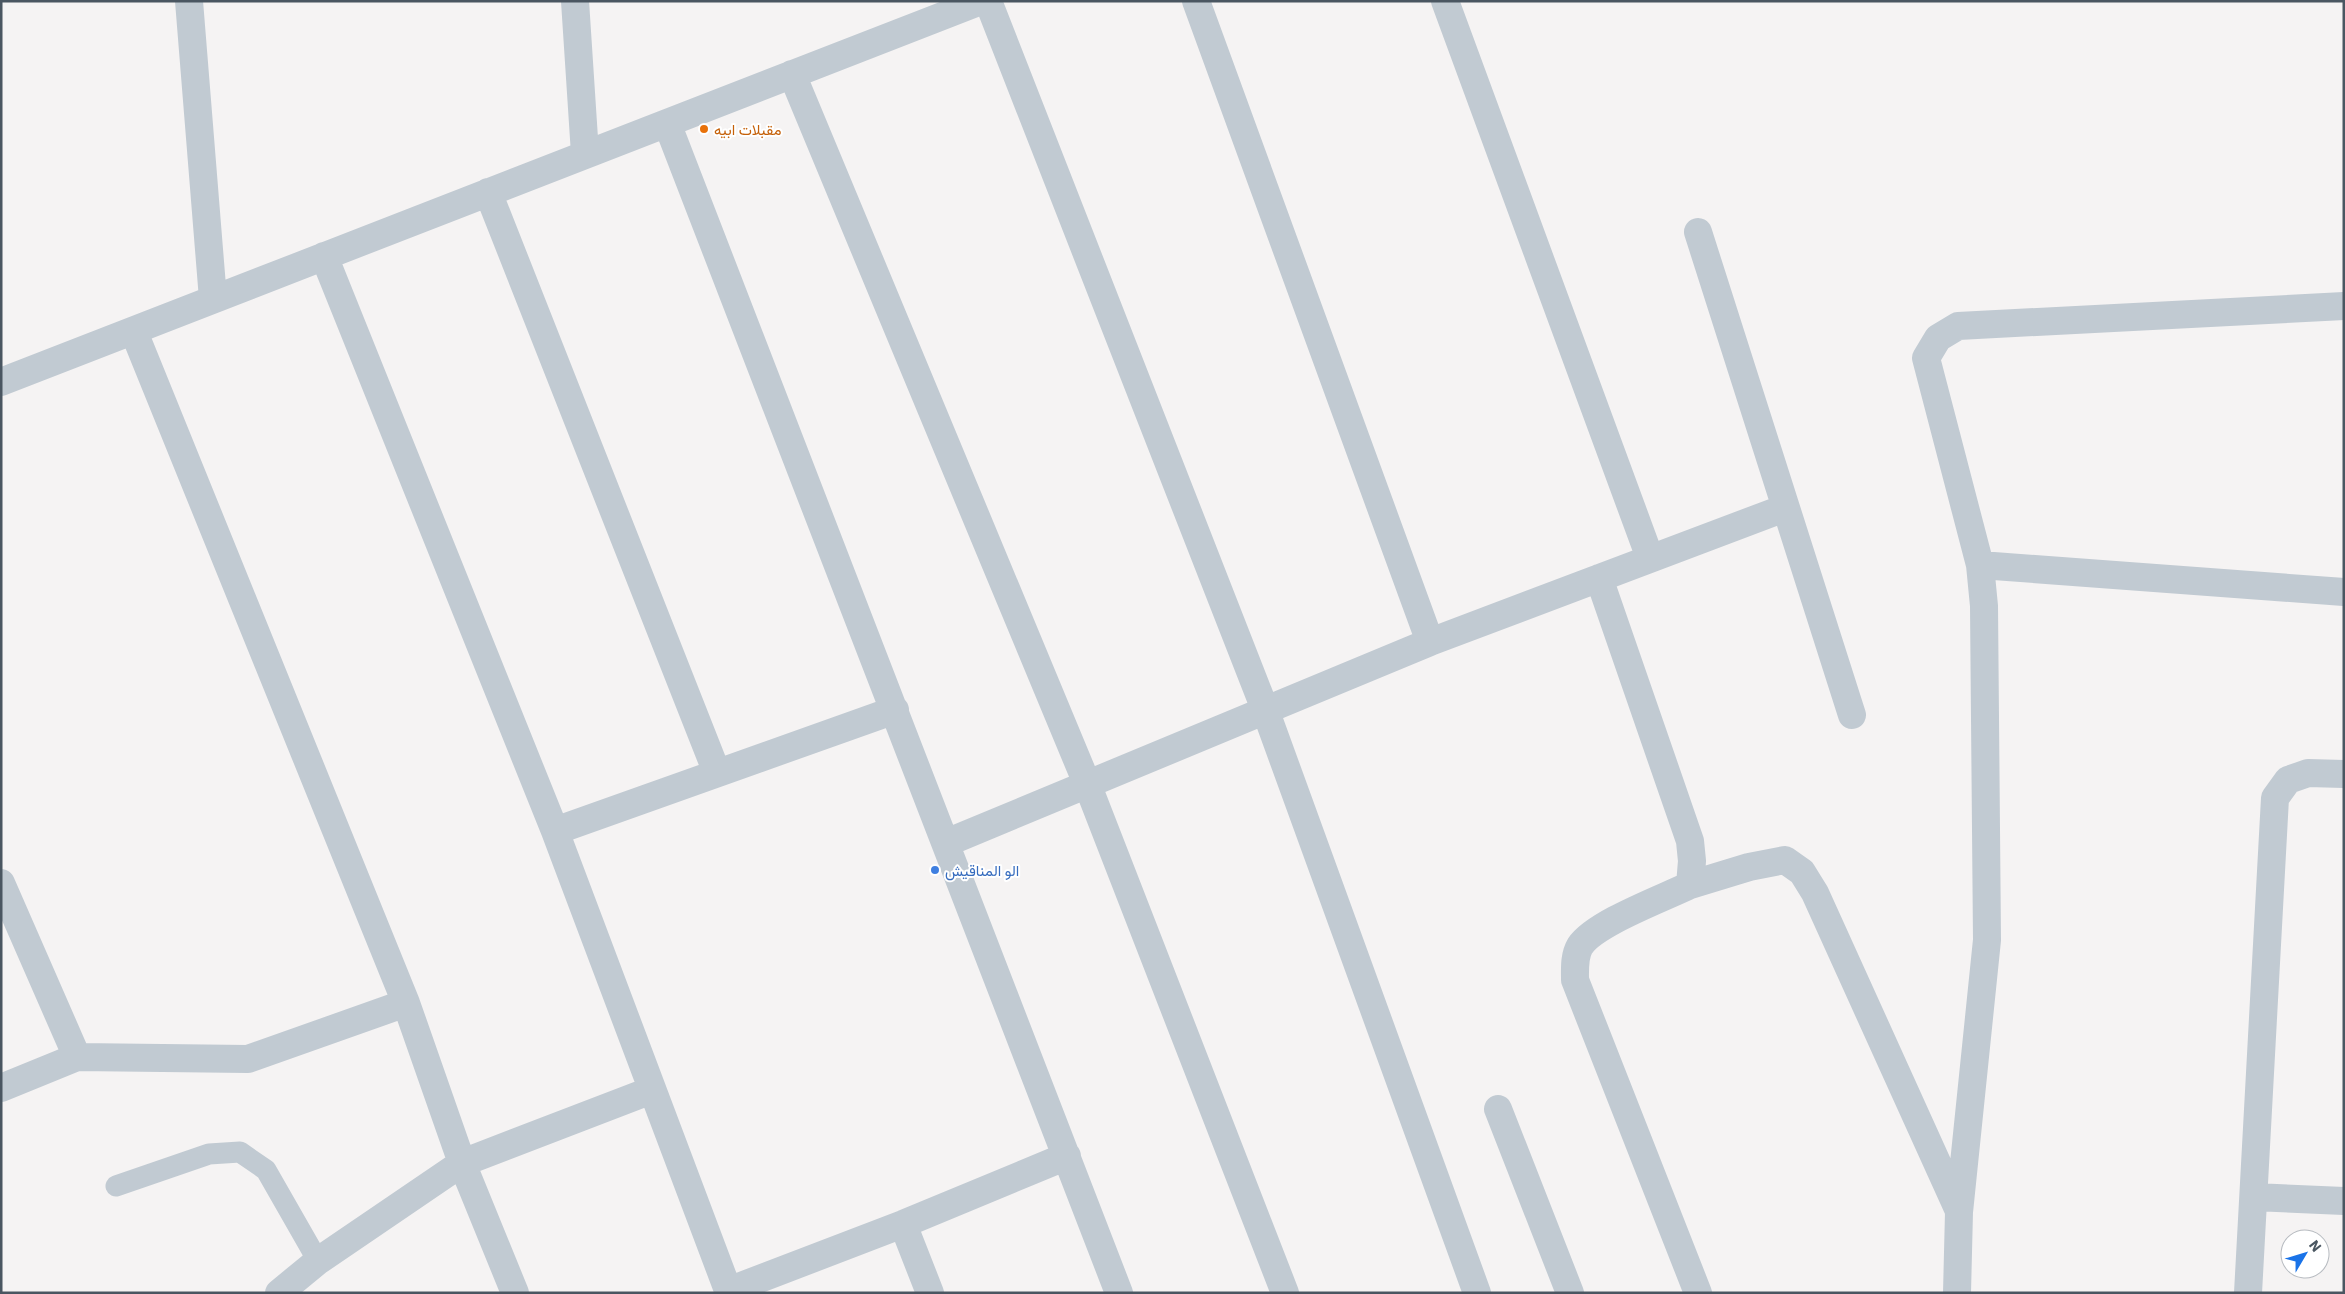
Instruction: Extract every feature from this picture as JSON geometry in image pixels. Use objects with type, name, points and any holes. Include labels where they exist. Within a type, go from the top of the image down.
[{"type":"street","points":[[189,1],[213,298]]},
{"type":"street","points":[[575,1],[585,154]]},
{"type":"street","points":[[1196,1],[1430,642]]},
{"type":"street","points":[[1445,1],[1650,558]]},
{"type":"street","points":[[1,382],[134,332],[213,298],[975,3],[1266,712],[1477,1293]]},
{"type":"street","points":[[792,74],[1088,786],[1285,1293]]},
{"type":"street","points":[[668,123],[1120,1293]]},
{"type":"street","points":[[488,192],[716,773]]},
{"type":"street","points":[[1698,232],[1852,715]]},
{"type":"street","points":[[324,256],[554,831],[728,1292],[903,1224],[1067,1156]]},
{"type":"street","points":[[1957,1293],[1959,1212],[1987,940],[1984,606],[1980,565],[1926,358],[1938,338],[1958,326],[2344,306]]},
{"type":"street","points":[[134,332],[406,1003],[462,1163],[515,1293]]},
{"type":"street","points":[[946,843],[1088,786],[1430,642],[1785,508]]},
{"type":"street","points":[[1980,565],[2344,592]]},
{"type":"street","points":[[1599,578],[1690,841],[1692,861],[1690,885]]},
{"type":"street","points":[[554,831],[895,710]]},
{"type":"street","points":[[2248,1293],[2275,798],[2288,780],[2308,773],[2344,774]]},
{"type":"street","points":[[1698,1293],[1575,980],[1575,961],[1580,946],[1598,929],[1690,885],[1749,867],[1785,860],[1802,872],[1815,893],[1959,1212]]},
{"type":"street","points":[[1,883],[76,1057]]},
{"type":"street","points":[[1,1088],[76,1057],[248,1059],[406,1003]]},
{"type":"street","points":[[280,1293],[318,1261],[462,1163],[652,1090]]},
{"type":"street","points":[[1498,1109],[1570,1293]]},
{"type":"street","points":[[2254,1197],[2344,1201]]},
{"type":"street","points":[[903,1224],[930,1293]]},
{"type":"lane","points":[[116,1186],[209,1154],[240,1152],[266,1170],[318,1261]]},
{"type":"place","name":"مقبلات ابيه","points":[[704,129]]},
{"type":"place","name":"الو المناقيش","points":[[935,870]]}]
